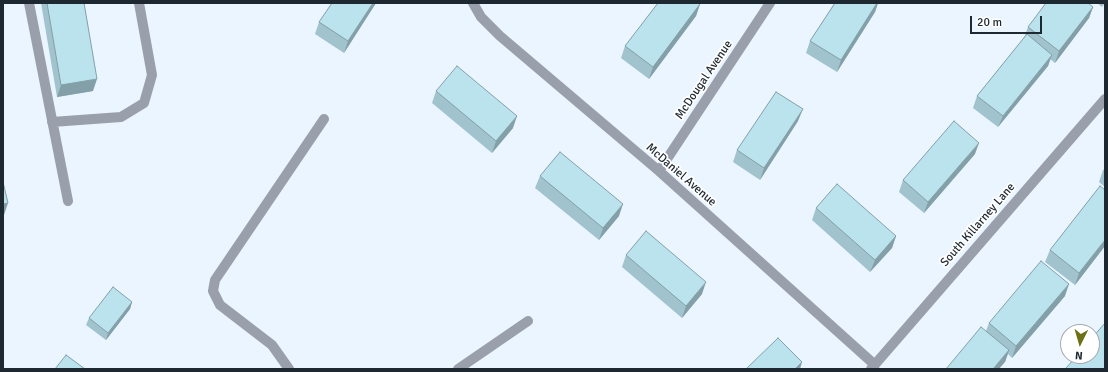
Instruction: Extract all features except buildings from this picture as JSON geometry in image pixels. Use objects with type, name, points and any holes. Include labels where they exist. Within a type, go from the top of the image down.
[{"type":"street","points":[[29,3],[68,200]]},
{"type":"street","points":[[52,122],[121,117],[144,103],[152,75],[139,3]]},
{"type":"street","name":"McDaniel Avenue","points":[[473,3],[481,17],[500,36],[659,171],[873,367]]},
{"type":"street","name":"McDougal Avenue","points":[[659,171],[770,3]]},
{"type":"street","name":"South Killarney Lane","points":[[873,367],[1105,99]]},
{"type":"street","points":[[289,369],[272,345],[220,305],[214,291],[215,280],[324,119]]},
{"type":"street","points":[[458,369],[528,321]]}]
